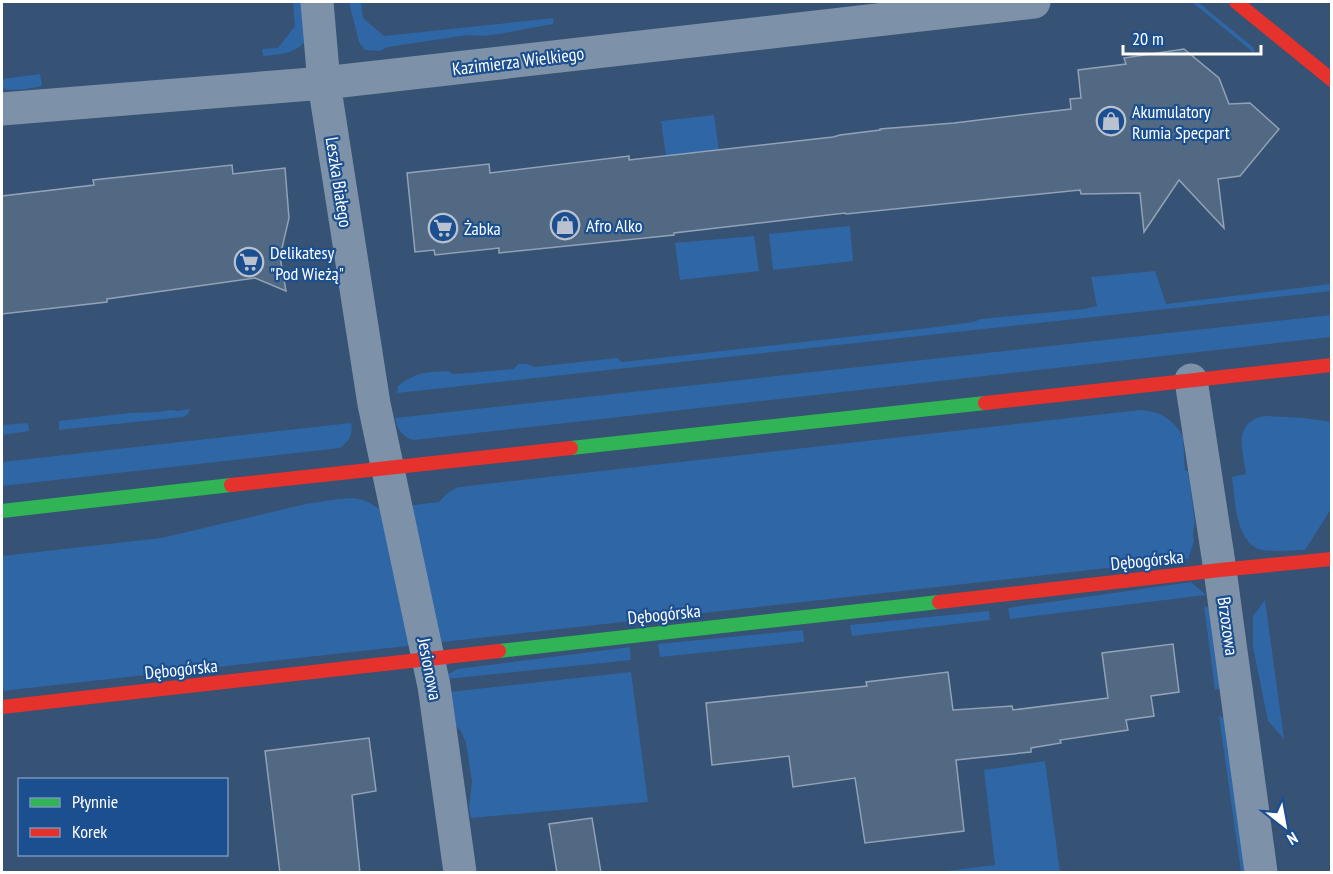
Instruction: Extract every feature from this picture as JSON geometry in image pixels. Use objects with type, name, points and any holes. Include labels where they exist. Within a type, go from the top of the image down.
[{"type":"street","name":"Leszka Białego","points":[[317,2],[324,83],[374,404],[387,468]]},
{"type":"street","name":"Kazimierza Wielkiego","points":[[2,109],[324,83],[1034,2]]},
{"type":"street","points":[[1236,2],[1332,80]]},
{"type":"street","points":[[2,511],[1332,365]]},
{"type":"street","points":[[1298,369],[1332,380]]},
{"type":"street","name":"Brzozowa","points":[[1191,380],[1220,570],[1261,873]]},
{"type":"street","name":"Jesionowa","points":[[387,468],[429,658],[460,873]]},
{"type":"street","name":"Dębogórska","points":[[2,707],[1332,559]]},
{"type":"shaded area","points":[[293,2],[301,2],[304,43],[290,52],[263,56],[262,49],[278,48],[295,26]]},
{"type":"shaded area","points":[[349,2],[361,2],[363,18],[384,36],[554,18],[553,24],[499,34],[468,35],[388,47],[380,51],[365,50],[359,42]]},
{"type":"shaded area","points":[[1192,2],[1198,2],[1254,48],[1254,53]]},
{"type":"shaded area","points":[[40,74],[42,86],[2,89],[2,79]]},
{"type":"shaded area","points":[[714,115],[719,150],[666,156],[661,121]]},
{"type":"shaded area","points":[[850,226],[853,261],[773,270],[769,234]]},
{"type":"shaded area","points":[[754,236],[759,271],[680,280],[675,243]]},
{"type":"shaded area","points":[[1155,271],[1166,304],[1331,284],[1331,291],[397,393],[398,386],[406,380],[431,372],[469,373],[514,369],[518,364],[534,367],[617,358],[622,362],[928,328],[974,322],[980,319],[1085,309],[1097,306],[1091,277]]},
{"type":"shaded area","points":[[1331,315],[1331,337],[414,440],[401,432],[395,418]]},
{"type":"shaded area","points":[[190,409],[183,417],[59,430],[59,421]]},
{"type":"shaded area","points":[[1140,410],[1165,417],[1175,425],[1183,437],[1185,471],[1188,471],[1195,522],[1194,541],[1188,559],[2,691],[2,556],[161,538],[306,504],[338,499],[355,498],[380,509],[439,502],[459,487]]},
{"type":"shaded area","points":[[1265,416],[1331,422],[1331,509],[1305,550],[1262,550],[1253,546],[1241,530],[1232,477],[1246,474],[1242,447],[1244,431],[1255,419]]},
{"type":"shaded area","points":[[28,423],[29,431],[2,435],[2,425]]},
{"type":"shaded area","points":[[351,423],[350,437],[340,448],[2,486],[2,462]]},
{"type":"shaded area","points":[[1191,582],[1206,595],[1010,619],[1008,608]]},
{"type":"shaded area","points":[[1265,600],[1284,739],[1268,721],[1253,647],[1253,616]]},
{"type":"shaded area","points":[[1204,606],[1211,608],[1222,688],[1215,690]]},
{"type":"shaded area","points":[[989,611],[990,620],[852,636],[850,625]]},
{"type":"shaded area","points":[[803,630],[804,642],[660,657],[658,644]]},
{"type":"shaded area","points":[[630,647],[631,660],[446,679],[446,674],[457,669]]},
{"type":"shaded area","points":[[631,672],[648,802],[471,818],[469,808],[472,781],[466,743],[461,731],[455,725],[449,692]]},
{"type":"shaded area","points":[[1219,716],[1225,718],[1250,872],[1241,872]]},
{"type":"shaded area","points":[[1045,761],[1060,872],[938,872],[995,865],[984,770]]},
{"type":"building","points":[[1184,49],[1219,78],[1229,104],[1250,103],[1279,129],[1240,176],[1218,179],[1224,228],[1179,180],[1144,232],[1140,193],[1081,194],[1080,190],[845,213],[674,233],[674,235],[499,253],[499,248],[435,255],[434,250],[415,252],[407,173],[489,164],[490,173],[629,156],[629,160],[833,137],[880,129],[1071,109],[1070,99],[1081,98],[1078,70],[1126,64],[1124,58]]},
{"type":"building","points":[[232,165],[233,174],[285,168],[289,218],[280,257],[286,291],[255,278],[107,299],[107,302],[2,314],[2,196],[94,185],[93,180]]},
{"type":"building","points":[[1173,644],[1179,692],[1151,696],[1154,716],[1126,720],[1128,730],[1060,740],[1061,743],[1031,748],[1031,752],[956,760],[964,831],[865,843],[855,778],[793,787],[789,756],[712,765],[706,703],[867,686],[866,682],[948,672],[953,710],[1012,706],[1013,710],[1108,698],[1102,653]]},
{"type":"building","points":[[369,738],[376,791],[352,795],[360,873],[280,873],[265,751]]},
{"type":"building","points":[[592,818],[601,873],[557,873],[549,824]]},
{"type":"traffic: fast","points":[[571,448],[985,403]]},
{"type":"traffic: fast","points":[[2,511],[231,485]]},
{"type":"traffic: fast","points":[[499,651],[939,602]]},
{"type":"traffic: jam","points":[[1236,2],[1332,80]]},
{"type":"traffic: jam","points":[[985,403],[1332,365]]},
{"type":"traffic: jam","points":[[231,485],[571,448]]},
{"type":"traffic: jam","points":[[939,602],[1332,559]]},
{"type":"traffic: jam","points":[[2,707],[499,651]]},
{"type":"place","name":"Akumulatory Rumia Specpart","points":[[1111,121]]},
{"type":"place","name":"Afro Alko","points":[[565,225]]},
{"type":"place","name":"Żabka","points":[[443,228]]},
{"type":"place","name":"Delikatesy \"Pod Wieżą\"","points":[[249,262]]}]
